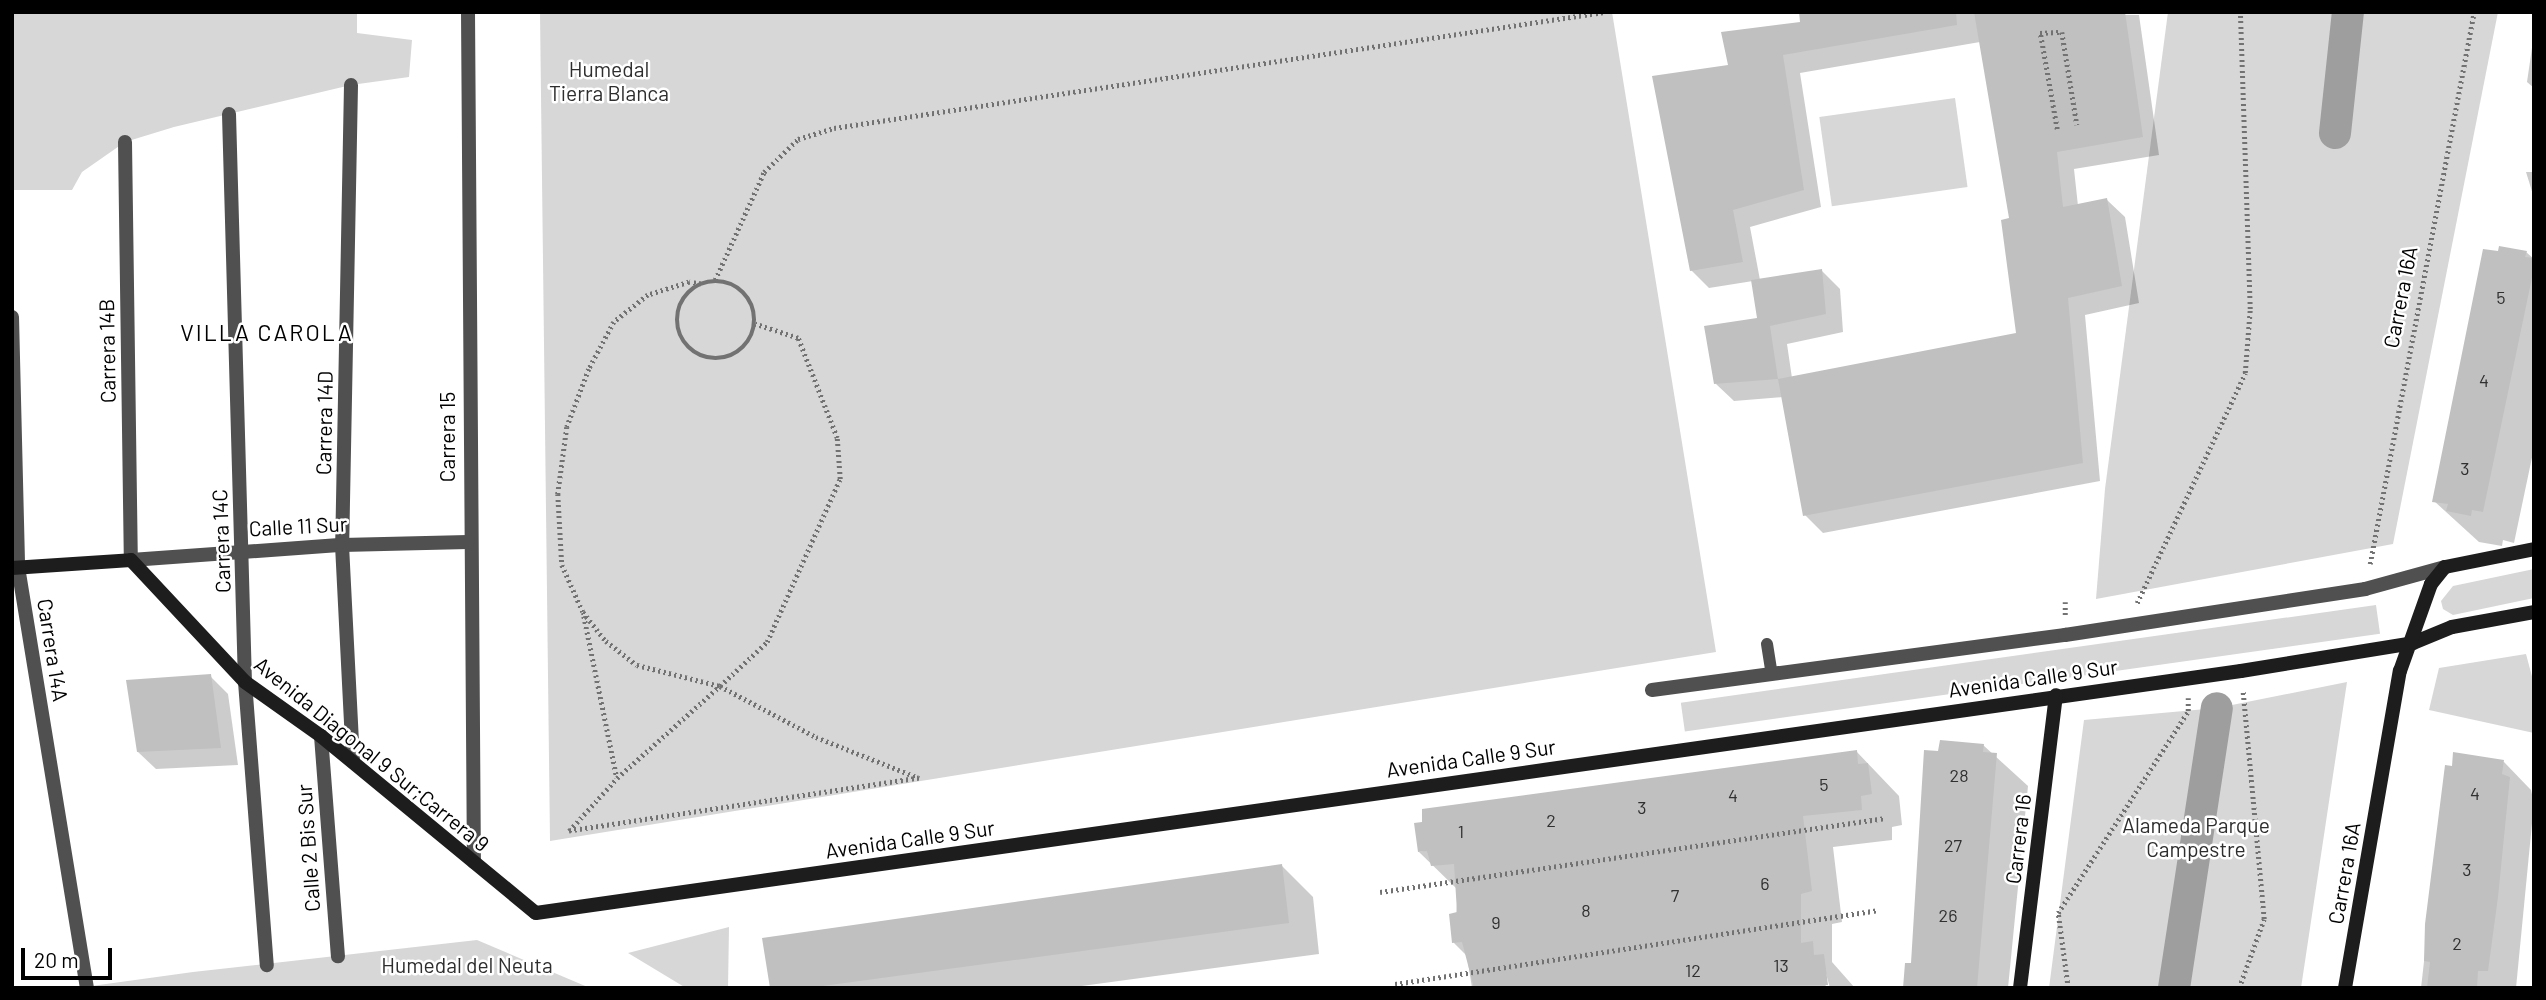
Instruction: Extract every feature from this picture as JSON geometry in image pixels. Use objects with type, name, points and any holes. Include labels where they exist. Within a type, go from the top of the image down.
[{"type":"street","name":"Carrera 15","points":[[468,12],[468,542],[474,862]]},
{"type":"street","name":"Carrera 14D","points":[[351,85],[342,545],[353,762]]},
{"type":"street","name":"Carrera 14C","points":[[229,114],[245,682],[267,965]]},
{"type":"street","name":"Carrera 14B","points":[[125,142],[131,559]]},
{"type":"street","name":"Carrera 14A","points":[[12,317],[15,567],[87,988]]},
{"type":"street","name":"Calle 11 Sur","points":[[131,559],[242,550],[468,542]]},
{"type":"street","points":[[1652,690],[2365,589],[2445,567],[2534,549]]},
{"type":"street","points":[[15,567],[131,559]]},
{"type":"street","name":"Avenida Diagonal 9 Sur;Carrera 9","points":[[131,559],[245,682],[321,736],[536,913]]},
{"type":"street","points":[[2413,643],[2431,584],[2445,567]]},
{"type":"street","name":"Avenida Calle 9 Sur","points":[[536,913],[2056,695],[2241,671],[2413,643],[2452,627],[2534,612]]},
{"type":"street","name":"Carrera 16A","points":[[2345,988],[2400,671],[2413,643]]},
{"type":"street","name":"Carrera 16","points":[[2020,988],[2056,695]]},
{"type":"street","name":"Calle 2 Bis Sur","points":[[321,736],[338,956]]},
{"type":"lane","points":[[1767,644],[1772,674]]},
{"type":"path","points":[[715,280],[764,172],[798,139],[834,128],[1604,12]]},
{"type":"path","points":[[2127,624],[2245,373],[2250,309],[2240,12]]},
{"type":"path","name":"Carrera 16A","points":[[2365,589],[2474,12]]},
{"type":"path","points":[[2057,129],[2040,33],[2062,32],[2077,124]]},
{"type":"path","points":[[715,280],[741,290],[749,300],[755,324],[745,347],[723,360],[697,356],[687,348],[676,324],[683,298],[701,284],[715,280]]},
{"type":"path","points":[[617,778],[583,612],[562,565],[558,494],[567,426],[614,321],[649,295],[690,282],[701,284]]},
{"type":"path","points":[[583,612],[606,641],[637,665],[720,687],[816,737],[919,778],[569,831],[617,778],[720,687],[767,642],[840,479],[837,438],[798,338],[755,324]]},
{"type":"path","points":[[2239,988],[2264,919],[2241,671]]},
{"type":"path","points":[[2068,988],[2058,913],[2188,711],[2188,678]]},
{"type":"path","points":[[1380,892],[1886,818]]},
{"type":"path","points":[[1395,984],[1877,910]]},
{"type":"green space","points":[[12,12],[357,12],[357,33],[412,40],[409,77],[351,85],[174,127],[125,142],[82,172],[72,190],[12,190]]},
{"type":"green space","name":"Humedal Tierra Blanca","points":[[540,12],[1612,12],[1716,652],[550,841]]},
{"type":"green space","points":[[2168,12],[2498,12],[2393,544],[2096,599],[2105,489]]},
{"type":"green space","points":[[1955,98],[1968,187],[1832,206],[1819,117]]},
{"type":"green space","points":[[2534,569],[2534,598],[2453,615],[2443,609],[2441,601],[2453,586]]},
{"type":"green space","points":[[2376,605],[2380,634],[1685,731],[1681,703]]},
{"type":"green space","points":[[2526,654],[2534,684],[2534,733],[2429,710],[2439,668]]},
{"type":"green space","name":"Alameda Parque Campestre","points":[[2347,682],[2301,988],[2049,988],[2084,720],[2217,708]]},
{"type":"green space","points":[[729,927],[728,988],[686,988],[628,953]]},
{"type":"green space","name":"Humedal del Neuta","points":[[477,940],[590,988],[77,988],[193,972]]},
{"type":"building","points":[[1799,12],[1956,12],[1957,25],[1783,55],[1804,190],[1733,210],[1743,262],[1690,271],[1652,76],[1728,65],[1721,32],[1800,22]]},
{"type":"building","points":[[1974,12],[2125,12],[2143,137],[2057,152],[2063,207],[2107,198],[2122,286],[2068,298],[2083,463],[1803,516],[1778,379],[2016,333],[2001,220],[2009,218]]},
{"type":"building","points":[[2499,246],[2527,251],[2525,257],[2534,258],[2534,268],[2483,512],[2472,510],[2471,516],[2446,511],[2448,504],[2432,502],[2483,249],[2498,251]]},
{"type":"building","points":[[1822,269],[1826,314],[1770,326],[1778,379],[1714,384],[1704,326],[1757,318],[1751,280]]},
{"type":"building","points":[[211,674],[221,748],[137,752],[126,680]]},
{"type":"building","points":[[1940,740],[1984,744],[1983,752],[1997,753],[1977,988],[1903,988],[1905,963],[1911,963],[1924,750],[1938,751]]},
{"type":"building","points":[[1857,750],[1858,764],[1868,763],[1872,794],[1861,796],[1862,810],[1803,816],[1812,891],[1801,894],[1801,943],[1813,941],[1814,955],[1824,954],[1828,985],[1474,988],[1462,942],[1452,943],[1449,914],[1457,912],[1454,864],[1431,866],[1427,851],[1418,852],[1414,823],[1422,822],[1422,809]]},
{"type":"building","points":[[2453,752],[2504,760],[2502,774],[2510,777],[2498,897],[2488,971],[2478,971],[2477,988],[2427,988],[2430,962],[2424,961],[2425,924],[2445,765],[2452,766]]},
{"type":"building","points":[[1282,864],[1289,923],[808,988],[770,988],[762,938]]},
{"type":"waterway","points":[[2335,133],[2348,12]]},
{"type":"waterway","points":[[2174,988],[2217,708]]},
{"type":"district","name":"VILLA CAROLA","points":[[267,332]]}]
